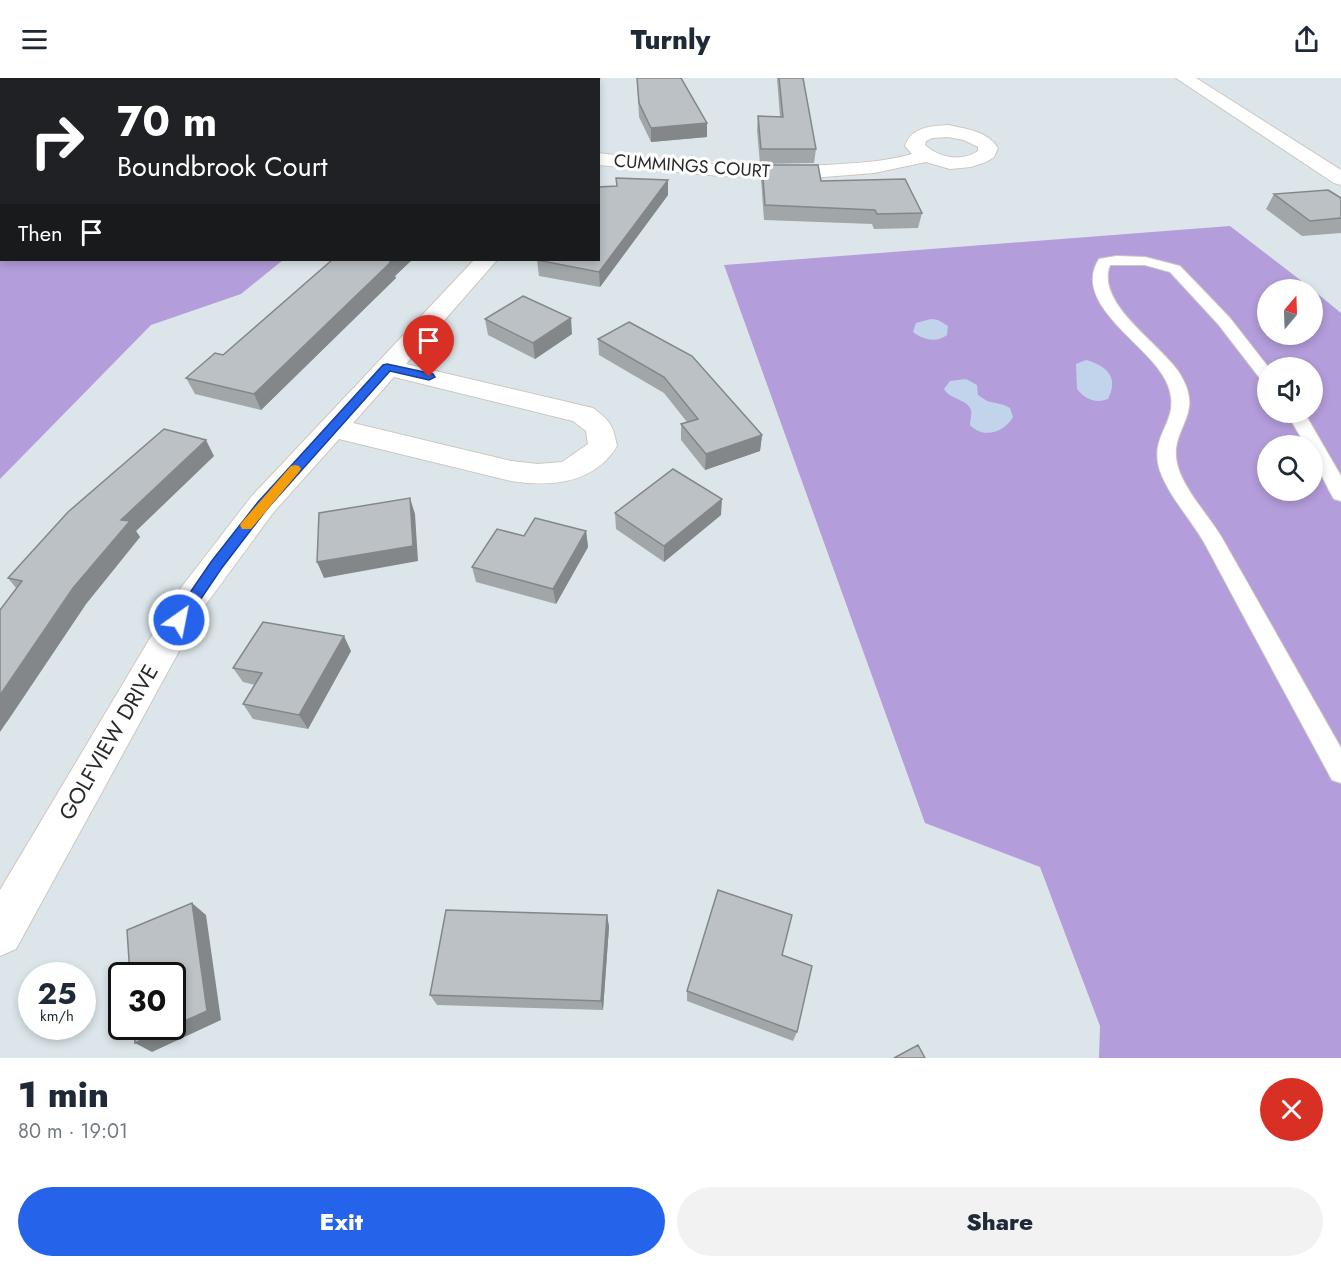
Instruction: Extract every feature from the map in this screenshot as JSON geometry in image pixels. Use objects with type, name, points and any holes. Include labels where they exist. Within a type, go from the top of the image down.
[{"type":"street","points":[[1184,78],[1341,179]]},
{"type":"street","name":"CUMMINGS COURT","points":[[600,159],[696,169],[769,173],[877,167],[902,164],[927,156]]},
{"type":"street","name":"GOLFVIEW DRIVE","points":[[0,933],[189,602],[262,505],[485,261]]},
{"type":"street","points":[[333,428],[540,476],[564,472],[589,463],[603,446],[599,428],[583,414],[387,367]]},
{"type":"lane","points":[[1257,363],[1224,321],[1175,269],[1145,261],[1130,260],[1104,262],[1097,270],[1097,282],[1107,301],[1119,318],[1158,355],[1179,389],[1181,403],[1179,418],[1169,433],[1165,448],[1167,465],[1178,489],[1204,526],[1341,772]]},
{"type":"lane","points":[[1302,423],[1341,494]]},
{"type":"shaded area","points":[[1230,226],[1299,279],[1257,279],[1257,345],[1323,345],[1323,298],[1341,313],[1341,1058],[1099,1058],[1100,1026],[1040,867],[925,823],[724,265]]},
{"type":"shaded area","points":[[0,261],[282,261],[241,294],[151,325],[0,479]]},
{"type":"sand","points":[[931,319],[948,326],[947,335],[930,340],[913,332],[916,323]]},
{"type":"sand","points":[[1086,360],[1105,369],[1109,374],[1112,384],[1108,399],[1091,400],[1077,389],[1076,364]]},
{"type":"sand","points":[[966,379],[977,385],[978,395],[987,401],[1010,408],[1013,417],[1009,423],[999,430],[987,433],[970,425],[969,406],[944,389],[950,381]]},
{"type":"building","points":[[637,78],[681,78],[707,123],[651,128],[639,103]]},
{"type":"building","points":[[779,78],[803,78],[816,149],[761,149],[758,116],[783,117]]},
{"type":"building","points":[[762,165],[818,165],[821,181],[905,179],[922,213],[877,214],[875,210],[765,205]]},
{"type":"building","points":[[616,178],[668,180],[599,272],[542,261],[600,261],[600,187],[617,186]]},
{"type":"building","points":[[1328,190],[1341,198],[1341,218],[1310,221],[1274,194]]},
{"type":"building","points":[[331,261],[391,261],[254,394],[186,378],[215,353],[223,355]]},
{"type":"building","points":[[523,296],[571,318],[533,343],[485,319]]},
{"type":"building","points":[[629,322],[692,356],[762,435],[706,454],[681,424],[698,419],[664,377],[598,339]]},
{"type":"building","points":[[164,429],[206,440],[121,520],[130,521],[73,588],[0,695],[0,610],[22,581],[8,578],[68,512]]},
{"type":"building","points":[[673,469],[722,499],[664,546],[615,513]]},
{"type":"building","points":[[410,498],[413,546],[317,562],[319,513]]},
{"type":"building","points":[[535,518],[586,531],[553,589],[472,567],[497,529],[524,536]]},
{"type":"building","points":[[263,622],[344,636],[299,715],[243,704],[262,673],[233,668]]},
{"type":"building","points":[[718,890],[792,915],[782,955],[812,966],[797,1032],[687,991]]},
{"type":"building","points":[[192,903],[207,1011],[186,1020],[186,962],[129,962],[127,930]]},
{"type":"building","points":[[446,910],[607,915],[601,1001],[430,995]]},
{"type":"building","points":[[918,1045],[925,1058],[894,1058]]},
{"type":"slow traffic","points":[[246,525],[295,469]]},
{"type":"route","points":[[179,620],[189,602],[262,505],[387,367],[429,377]]}]
